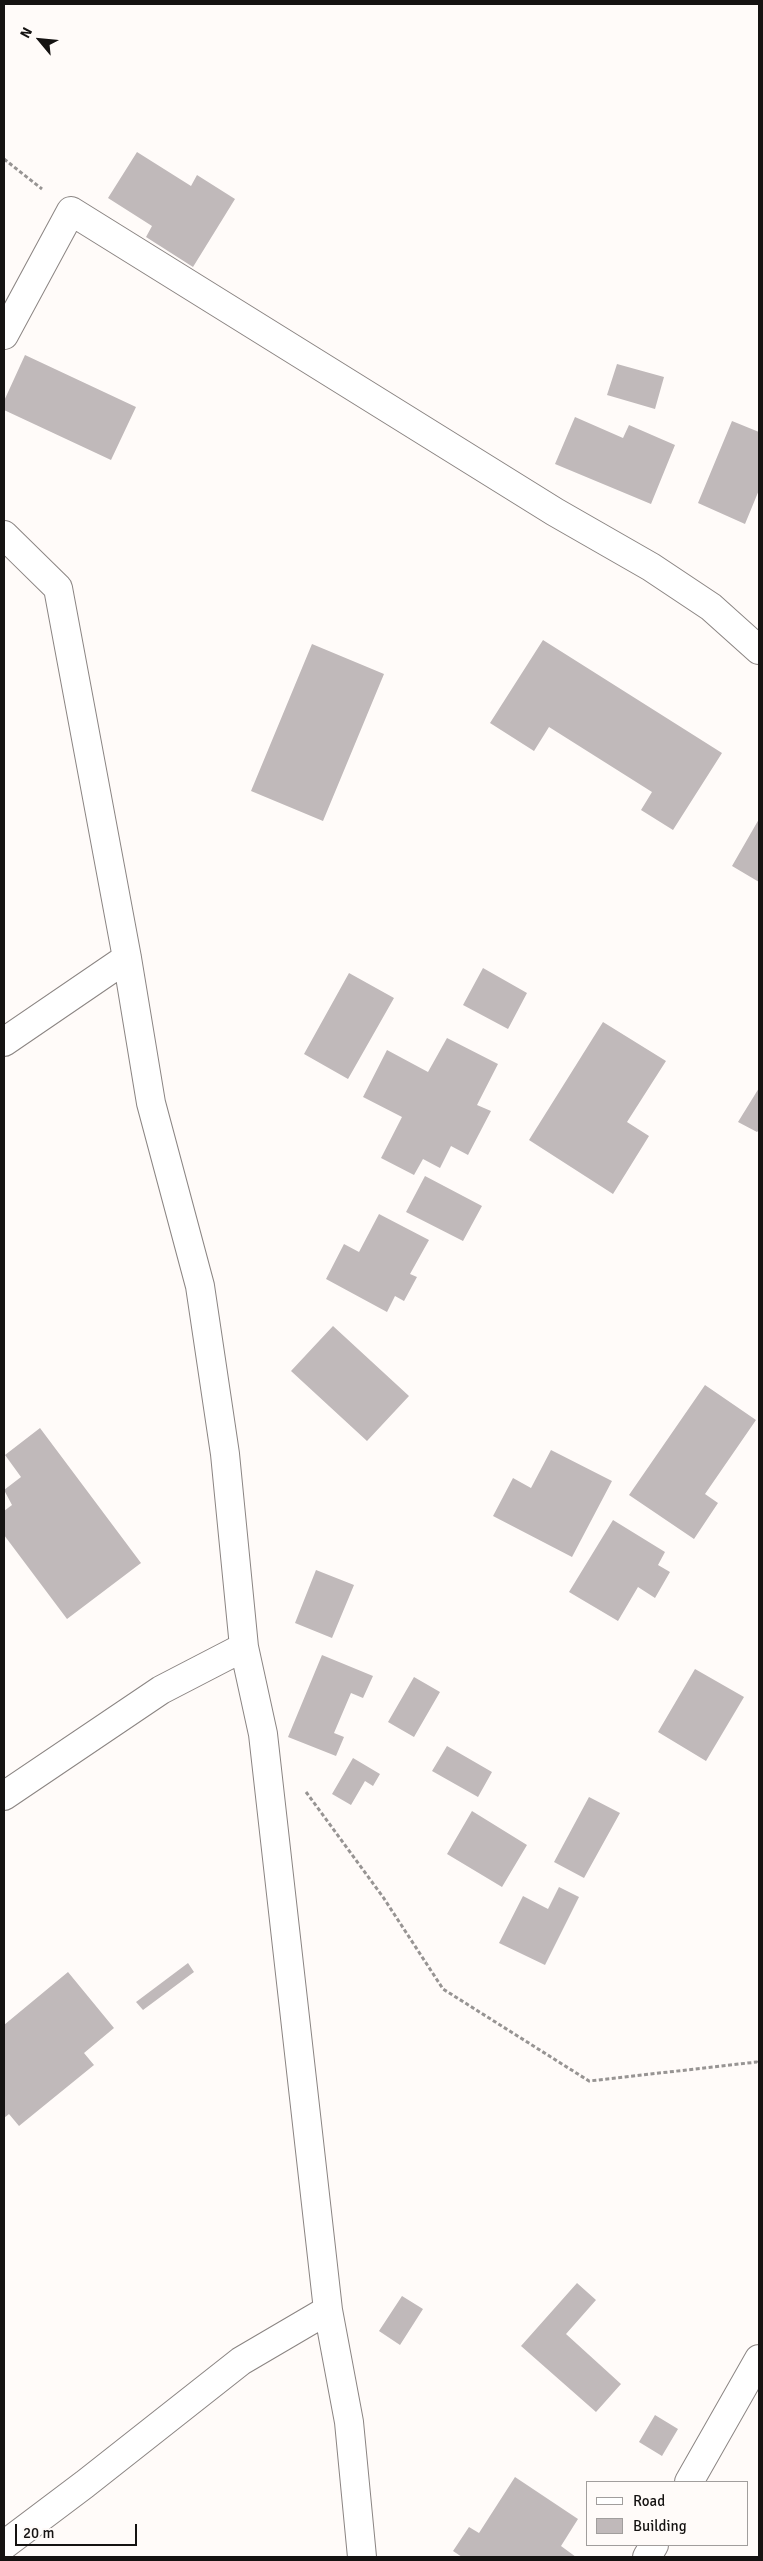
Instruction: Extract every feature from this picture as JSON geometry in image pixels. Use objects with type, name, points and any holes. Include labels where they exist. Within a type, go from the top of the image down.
[{"type":"street","points":[[4,335],[71,211],[547,506],[651,567],[711,608],[759,650]]},
{"type":"street","points":[[4,535],[58,588],[127,958],[151,1103],[200,1286],[225,1454],[244,1647],[262,1734],[328,2310],[349,2422],[362,2557]]},
{"type":"street","points":[[4,1042],[127,958]]},
{"type":"street","points":[[4,1796],[161,1690],[244,1647]]},
{"type":"street","points":[[4,2545],[86,2484],[241,2361],[328,2310]]},
{"type":"street","points":[[691,2481],[759,2359]]},
{"type":"street","points":[[647,2557],[653,2546]]},
{"type":"path","points":[[4,159],[71,211]]},
{"type":"path","points":[[304,1789],[382,1897],[443,1989],[589,2081],[757,2062],[759,2064]]},
{"type":"building","points":[[137,152],[191,186],[197,175],[235,199],[193,267],[146,237],[152,226],[108,198]]},
{"type":"building","points":[[25,355],[136,407],[111,460],[4,410],[4,401]]},
{"type":"building","points":[[617,364],[664,377],[655,409],[607,395]]},
{"type":"building","points":[[575,417],[623,438],[629,425],[675,445],[651,504],[555,464]]},
{"type":"building","points":[[732,421],[759,432],[759,490],[745,524],[698,503]]},
{"type":"building","points":[[543,640],[722,753],[673,830],[641,810],[652,792],[549,727],[534,751],[490,723]]},
{"type":"building","points":[[312,644],[384,674],[323,821],[251,791]]},
{"type":"building","points":[[759,819],[759,882],[732,866]]},
{"type":"building","points":[[483,968],[527,993],[508,1029],[463,1005]]},
{"type":"building","points":[[349,973],[394,998],[348,1079],[304,1054]]},
{"type":"building","points":[[603,1022],[666,1061],[627,1122],[649,1136],[613,1194],[529,1140]]},
{"type":"building","points":[[447,1038],[498,1064],[477,1105],[491,1111],[468,1155],[451,1146],[440,1168],[423,1159],[414,1175],[381,1158],[402,1117],[363,1097],[387,1050],[428,1072]]},
{"type":"building","points":[[759,1088],[759,1130],[757,1132],[738,1122]]},
{"type":"building","points":[[425,1176],[482,1206],[463,1241],[406,1212]]},
{"type":"building","points":[[379,1214],[429,1240],[410,1274],[417,1277],[404,1301],[395,1296],[387,1312],[326,1279],[344,1244],[359,1252]]},
{"type":"building","points":[[333,1326],[409,1396],[367,1441],[291,1371]]},
{"type":"building","points":[[705,1385],[756,1420],[705,1494],[718,1503],[694,1539],[629,1495]]},
{"type":"building","points":[[40,1428],[141,1563],[67,1619],[4,1535],[4,1511],[12,1505],[4,1490],[21,1477],[5,1455]]},
{"type":"building","points":[[551,1450],[612,1481],[572,1557],[493,1516],[513,1478],[531,1488]]},
{"type":"building","points":[[613,1520],[665,1552],[658,1565],[670,1572],[655,1598],[638,1587],[618,1621],[569,1592]]},
{"type":"building","points":[[316,1570],[354,1585],[332,1638],[295,1623]]},
{"type":"building","points":[[322,1655],[373,1676],[363,1698],[351,1693],[334,1733],[344,1737],[336,1756],[288,1737]]},
{"type":"building","points":[[695,1669],[744,1697],[706,1761],[658,1732]]},
{"type":"building","points":[[414,1677],[440,1692],[414,1737],[388,1722]]},
{"type":"building","points":[[447,1746],[492,1772],[478,1797],[432,1771]]},
{"type":"building","points":[[353,1758],[380,1774],[373,1786],[365,1781],[351,1805],[332,1794]]},
{"type":"building","points":[[589,1797],[620,1813],[584,1878],[554,1862]]},
{"type":"building","points":[[472,1811],[527,1845],[502,1887],[447,1854]]},
{"type":"building","points":[[559,1887],[579,1897],[545,1965],[499,1943],[523,1896],[548,1909]]},
{"type":"building","points":[[188,1963],[194,1972],[143,2010],[136,2002]]},
{"type":"building","points":[[68,1972],[114,2028],[84,2053],[94,2065],[19,2126],[9,2114],[4,2118],[4,2025]]},
{"type":"building","points":[[577,2283],[596,2300],[566,2334],[621,2384],[596,2412],[521,2346]]},
{"type":"building","points":[[402,2296],[423,2309],[400,2345],[379,2331]]},
{"type":"building","points":[[655,2415],[678,2429],[662,2456],[639,2442]]},
{"type":"building","points":[[515,2477],[578,2519],[561,2546],[576,2557],[462,2557],[453,2551],[469,2527],[479,2533]]}]
